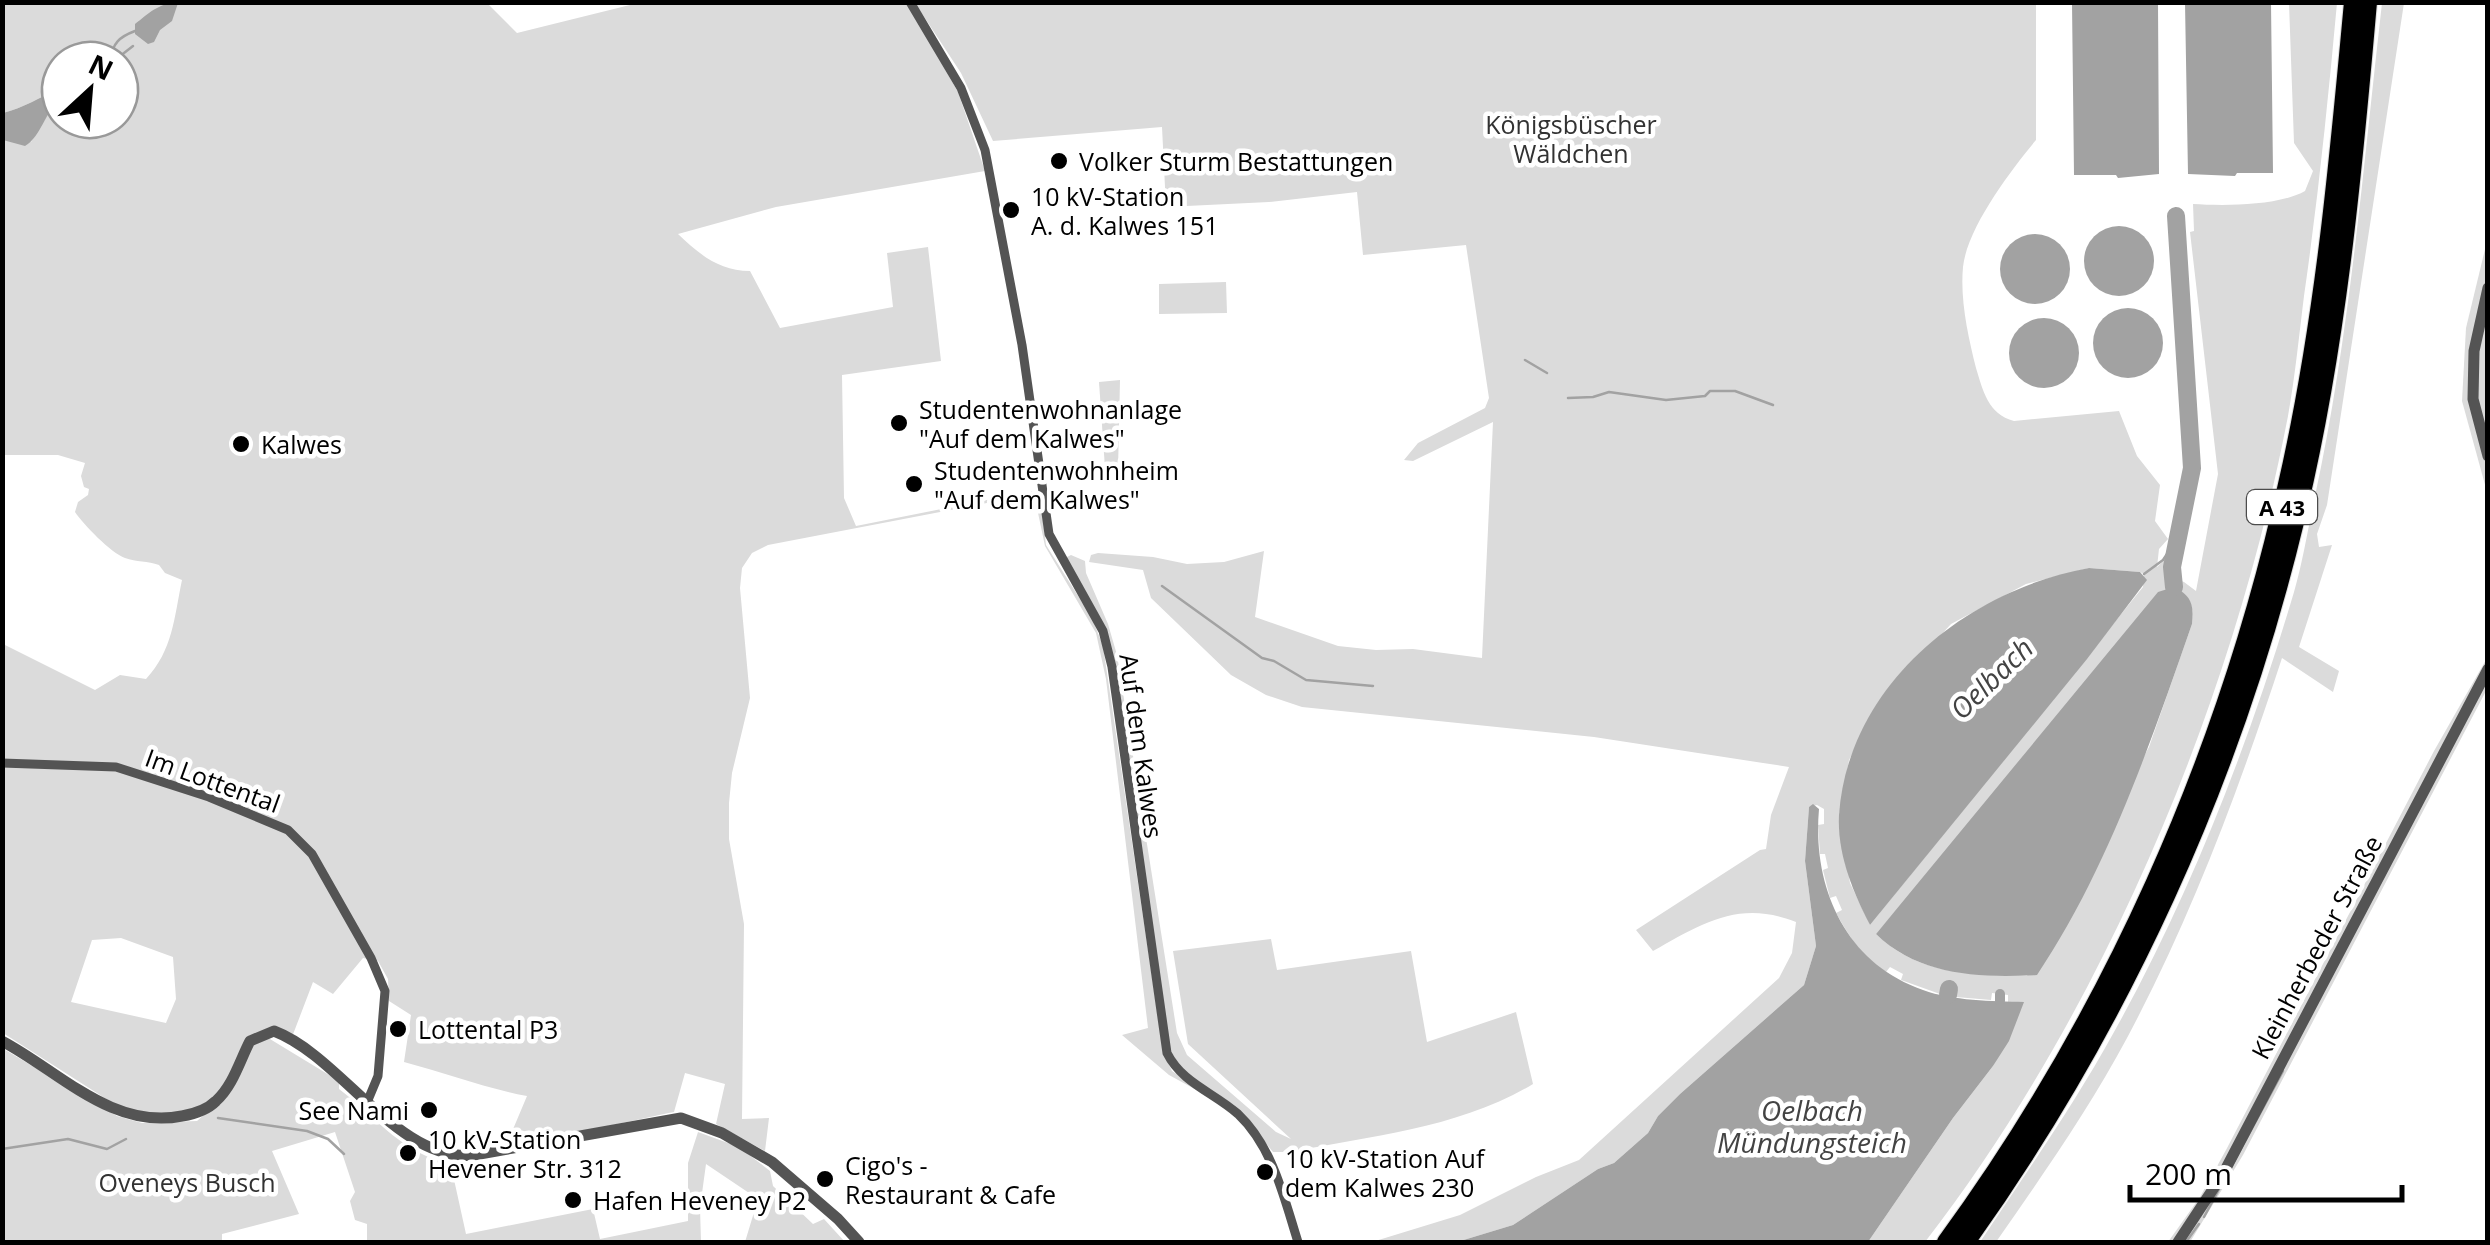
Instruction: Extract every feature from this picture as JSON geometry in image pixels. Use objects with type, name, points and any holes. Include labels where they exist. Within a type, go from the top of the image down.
[{"type":"highway","name":"A 43","points":[[1946,1242],[2044,1094],[2106,984],[2168,854],[2224,710],[2264,580],[2306,392],[2327,252],[2353,2]]},
{"type":"highway","name":"A 43","points":[[1966,1242],[2064,1092],[2121,993],[2183,860],[2251,680],[2296,520],[2321,394],[2343,255],[2368,2]]},
{"type":"street","name":"Auf dem Kalwes","points":[[910,2],[961,88],[985,150],[1022,346],[1050,534],[1102,631],[1112,667],[1167,1053],[1175,1070],[1227,1106],[1257,1136],[1270,1158],[1298,1242]]},
{"type":"street","points":[[2488,288],[2474,351],[2473,399],[2488,456]]},
{"type":"street","name":"Kleinherbeder Straße","points":[[2178,1242],[2223,1174],[2488,669]]},
{"type":"street","name":"Im Lottental","points":[[2,764],[116,767],[224,802],[288,830],[312,854],[386,991],[378,1076],[368,1100]]},
{"type":"street","points":[[2,1041],[86,1094],[118,1111],[146,1119],[189,1115],[214,1103],[228,1085],[250,1040],[274,1031],[300,1047],[422,1144],[458,1155],[681,1118],[722,1133],[772,1162],[859,1242]]},
{"type":"green space","name":"Kalwes","points":[[2,3],[487,3],[517,33],[638,3],[907,3],[958,92],[985,171],[776,207],[678,234],[719,265],[750,271],[780,328],[893,307],[887,253],[928,247],[941,361],[842,375],[844,498],[856,526],[1032,491],[1040,496],[1046,545],[1092,618],[1103,646],[1163,1052],[1172,1071],[1211,1098],[1169,1075],[1122,1035],[1148,1028],[1106,679],[1096,633],[1045,546],[1034,494],[768,545],[752,553],[742,568],[740,588],[750,698],[732,773],[729,839],[744,924],[742,1119],[769,1118],[765,1151],[716,1124],[725,1084],[685,1073],[674,1112],[565,1133],[511,1134],[527,1096],[404,1062],[411,1015],[389,1001],[388,979],[378,961],[363,958],[333,994],[313,982],[292,1037],[270,1027],[248,1039],[216,1100],[170,1117],[125,1111],[3,1033],[3,644],[95,690],[120,675],[146,679],[167,645],[182,580],[165,573],[159,565],[119,555],[79,517],[75,512],[78,502],[88,495],[89,489],[84,487],[81,476],[85,463],[58,455],[3,455],[3,140],[31,142],[40,127],[40,140],[140,140],[140,40],[40,40],[40,98],[3,113]],"holes":[[[121,938],[173,957],[176,999],[166,1023],[71,1002],[92,940]]]},
{"type":"green space","name":"Königsbüscher Wäldchen","points":[[915,3],[2036,4],[2036,140],[1981,218],[1963,267],[1964,305],[1976,368],[1992,407],[2014,421],[2119,411],[2137,456],[2160,485],[2155,521],[2168,539],[2159,549],[2157,567],[2170,555],[2168,576],[2196,591],[2218,474],[2190,232],[2194,231],[2193,204],[2266,202],[2305,191],[2313,171],[2294,143],[2289,3],[2337,3],[2290,401],[2264,524],[2233,633],[2153,850],[2104,955],[2049,1056],[1989,1152],[1925,1242],[1868,1242],[1993,1066],[2023,1003],[2008,1002],[2008,995],[1992,993],[1991,1000],[1956,997],[1957,990],[1941,988],[1940,994],[1901,980],[1903,974],[1890,967],[1886,972],[1870,960],[1836,913],[1842,910],[1836,896],[1830,898],[1818,825],[1824,824],[1824,809],[1817,805],[1809,807],[1805,861],[1816,946],[1804,985],[1680,1094],[1658,1116],[1648,1133],[1614,1163],[1598,1169],[1513,1225],[1457,1242],[1372,1242],[1460,1215],[1579,1160],[1779,978],[1792,953],[1796,922],[1756,913],[1738,914],[1704,924],[1653,951],[1636,930],[1766,849],[1771,815],[1789,767],[1594,737],[1302,707],[1266,695],[1231,675],[1151,598],[1143,570],[1089,562],[1091,555],[1098,553],[1187,564],[1224,562],[1264,551],[1255,617],[1338,646],[1413,649],[1482,658],[1493,422],[1413,461],[1404,460],[1418,443],[1485,408],[1489,398],[1466,245],[1363,255],[1357,192],[1269,202],[1166,207],[1162,127],[993,141],[961,73]],"holes":[[[2089,568],[2140,572],[2144,574],[2143,587],[1870,925],[1850,883],[1839,816],[1849,760],[1877,705],[1951,624],[2026,584]],[[2174,587],[2190,602],[2192,624],[2149,747],[2027,976],[1947,970],[1892,948],[1876,934]]]},
{"type":"green space","points":[[2382,3],[2404,3],[2327,505],[2317,534],[2319,547],[2332,545],[2299,647],[2339,671],[2333,692],[2282,658],[2213,851],[2151,992],[2048,1167],[1996,1242],[1980,1242],[2083,1086],[2142,980],[2216,817],[2277,648],[2303,556],[2338,374]]},
{"type":"green space","points":[[2487,241],[2487,492],[2462,401],[2466,328]]},
{"type":"green space","points":[[1226,282],[1227,313],[1159,314],[1159,284]]},
{"type":"green space","points":[[1120,380],[1118,470],[1105,468],[1099,382]]},
{"type":"green space","points":[[1071,555],[1085,561],[1117,655],[1177,1033],[1187,1055],[1276,1132],[1291,1139],[1188,1044],[1173,951],[1271,939],[1277,970],[1411,951],[1427,1042],[1516,1012],[1533,1084],[1446,1121],[1352,1141],[1273,1152],[1234,1105],[1183,1072],[1169,1048],[1116,666],[1065,558]]},
{"type":"green space","points":[[2487,658],[2487,689],[2243,1155],[2190,1242],[2168,1242],[2200,1197],[2226,1150],[2434,751]]},
{"type":"green space","name":"Oveneys Busch","points":[[265,1036],[339,1081],[339,1089],[406,1145],[455,1165],[453,1175],[466,1234],[593,1209],[600,1239],[688,1221],[688,1163],[698,1132],[739,1147],[770,1171],[773,1186],[813,1224],[824,1219],[845,1242],[745,1242],[758,1199],[706,1164],[700,1208],[701,1242],[367,1242],[367,1224],[355,1220],[350,1201],[355,1192],[335,1132],[272,1151],[299,1214],[222,1234],[222,1242],[3,1242],[2,1048],[117,1116],[142,1123],[197,1121],[227,1094],[253,1041]]},
{"type":"water","points":[[178,3],[172,21],[160,30],[154,42],[148,44],[135,34],[135,24],[150,12]]},
{"type":"water","points":[[2072,3],[2158,3],[2159,174],[2118,178],[2074,175]]},
{"type":"water","points":[[2185,3],[2271,3],[2273,173],[2188,174]]},
{"type":"water","points":[[40,98],[40,128],[25,146],[3,140],[3,113]]},
{"type":"water","points":[[2119,226],[2144,236],[2154,261],[2144,286],[2119,296],[2094,286],[2084,261],[2094,236]]},
{"type":"water","points":[[2035,234],[2060,244],[2070,269],[2060,294],[2035,304],[2010,294],[2000,269],[2010,244]]},
{"type":"water","points":[[2128,308],[2153,318],[2163,343],[2153,368],[2128,378],[2103,368],[2093,343],[2103,318]]},
{"type":"water","points":[[2044,318],[2069,328],[2079,353],[2069,378],[2044,388],[2019,378],[2009,353],[2019,328]]},
{"type":"water","points":[[2089,568],[2140,572],[2147,580],[1870,925],[1847,872],[1839,830],[1847,768],[1865,724],[1890,685],[1922,651],[1959,621],[2000,597]]},
{"type":"water","points":[[2174,587],[2190,602],[2192,624],[2106,849],[2037,975],[1951,971],[1911,959],[1893,948],[1876,934],[2158,592]]},
{"type":"water","name":"Oelbach Mündungsteich","points":[[1813,804],[1819,809],[1821,866],[1828,893],[1839,919],[1873,961],[1896,978],[1935,994],[2024,1002],[2009,1041],[1993,1066],[1868,1242],[1457,1242],[1513,1225],[1598,1169],[1614,1163],[1648,1133],[1658,1116],[1680,1094],[1804,985],[1816,946],[1805,861],[1809,807]]},
{"type":"waterway","points":[[119,40],[135,31]]},
{"type":"waterway","name":"Oelbach","points":[[2174,587],[2172,567],[2192,468],[2176,216]]},
{"type":"waterway","points":[[1525,360],[1547,373]]},
{"type":"waterway","points":[[1568,398],[1609,392],[1666,400],[1705,396],[1710,391],[1735,391],[1773,405]]},
{"type":"waterway","name":"Oelbach","points":[[2144,574],[2163,560],[2177,539]]},
{"type":"waterway","points":[[1162,586],[1262,658],[1306,680],[1373,686]]},
{"type":"waterway","name":"Oelbach","points":[[1948,995],[1949,989]]},
{"type":"waterway","points":[[2000,994],[2000,1001]]},
{"type":"waterway","points":[[2204,1217],[2283,1071]]},
{"type":"waterway","points":[[218,1118],[307,1131],[328,1139],[344,1154]]},
{"type":"waterway","points":[[2,1149],[68,1139],[107,1149],[126,1139]]},
{"type":"waterway","points":[[2186,1242],[2199,1224]]},
{"type":"place","name":"Volker Sturm Bestattungen","points":[[1059,161]]},
{"type":"place","name":"10 kV-Station A. d. Kalwes 151","points":[[1011,210]]},
{"type":"place","name":"Studentenwohnanlage \"Auf dem Kalwes\"","points":[[899,423]]},
{"type":"place","name":"Kalwes","points":[[241,444]]},
{"type":"place","name":"Studentenwohnheim \"Auf dem Kalwes\"","points":[[914,484]]},
{"type":"place","name":"Lottental P3","points":[[398,1029]]},
{"type":"place","name":"See Nami","points":[[429,1110]]},
{"type":"place","name":"10 kV-Station Hevener Str. 312","points":[[408,1153]]},
{"type":"place","name":"10 kV-Station Auf dem Kalwes 230","points":[[1265,1172]]},
{"type":"place","name":"Cigo's - Restaurant & Cafe","points":[[825,1179]]},
{"type":"place","name":"Hafen Heveney P2","points":[[573,1200]]}]
